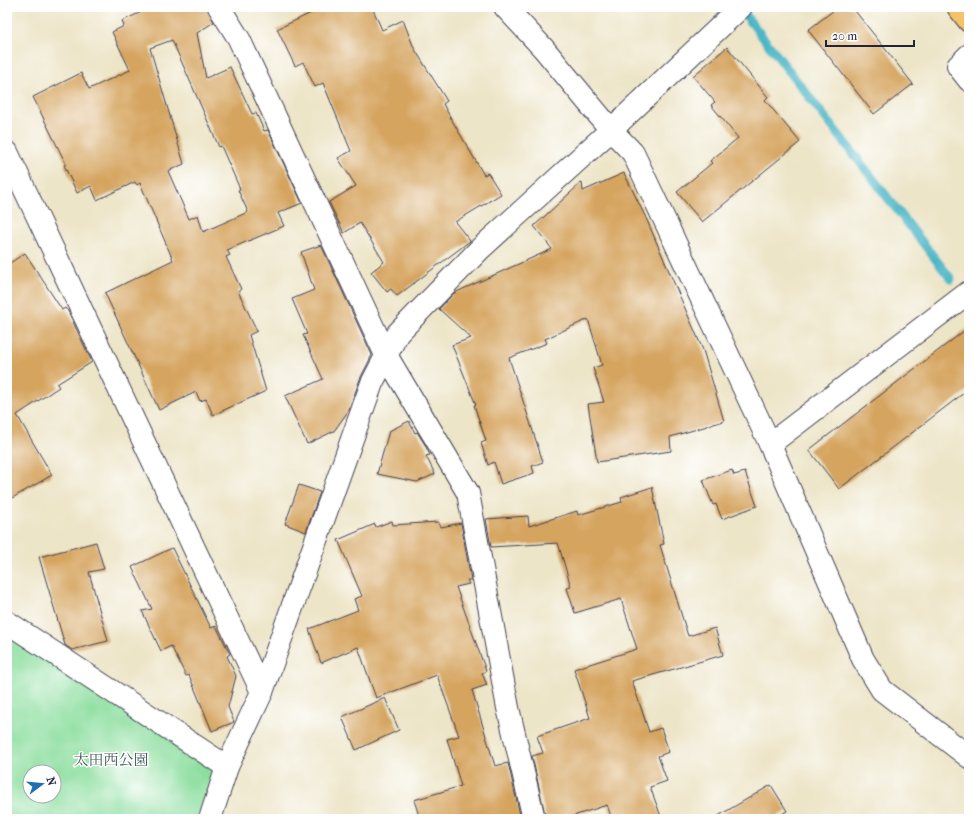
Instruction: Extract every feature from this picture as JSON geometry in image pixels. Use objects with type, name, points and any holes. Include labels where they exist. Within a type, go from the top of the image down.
[{"type":"highway","points":[[958,7],[969,21]]},
{"type":"street","points":[[219,7],[238,39],[386,355],[468,493],[508,708],[534,819]]},
{"type":"street","points":[[504,7],[544,49],[611,130],[633,153],[770,444],[862,659],[882,690],[969,757]]},
{"type":"street","points":[[210,819],[227,767],[262,692],[372,384],[398,333],[475,254],[611,130],[735,12]]},
{"type":"street","points":[[969,55],[958,66],[969,80]]},
{"type":"street","points":[[7,152],[262,692]]},
{"type":"street","points":[[770,444],[969,292]]},
{"type":"street","points":[[7,622],[227,767]]},
{"type":"green space","name":"太田西公園","points":[[7,622],[227,767],[210,819],[7,819]]},
{"type":"building","points":[[152,7],[207,7],[214,22],[197,33],[206,78],[230,67],[252,114],[256,113],[264,131],[268,130],[302,203],[278,213],[284,226],[227,250],[230,255],[226,257],[241,289],[238,291],[257,331],[249,335],[266,391],[213,415],[206,399],[200,401],[196,392],[159,410],[105,293],[173,260],[140,183],[137,185],[135,182],[97,200],[91,186],[77,193],[64,165],[66,164],[33,97],[81,73],[89,89],[130,70],[112,32],[124,26],[122,21]],"holes":[[[172,40],[219,147],[221,146],[240,189],[238,190],[248,212],[203,232],[198,215],[189,219],[168,171],[184,164],[150,48]]]},
{"type":"building","points":[[324,7],[372,7],[382,30],[403,20],[414,48],[447,101],[443,104],[453,122],[484,175],[488,173],[501,194],[455,222],[470,241],[397,296],[391,289],[387,292],[371,272],[384,262],[360,223],[344,233],[329,202],[356,186],[338,158],[351,151],[323,83],[315,87],[303,62],[295,66],[277,29]]},
{"type":"building","points":[[838,7],[852,7],[913,84],[874,114],[808,30]]},
{"type":"building","points":[[727,47],[768,97],[765,100],[800,142],[702,222],[677,192],[712,163],[710,161],[738,138],[711,105],[715,102],[693,76]]},
{"type":"building","points":[[624,173],[646,218],[703,350],[724,421],[670,437],[671,451],[597,462],[588,404],[604,402],[593,368],[602,365],[588,319],[545,339],[547,343],[509,358],[543,462],[532,466],[534,473],[501,484],[494,462],[488,465],[481,443],[486,441],[474,405],[476,405],[452,345],[471,338],[439,309],[454,293],[552,249],[534,226],[582,182],[583,191]]},
{"type":"building","points":[[321,245],[372,355],[360,379],[349,410],[334,431],[307,444],[285,396],[323,379],[303,335],[307,334],[292,299],[314,290],[301,252]]},
{"type":"building","points":[[25,253],[62,310],[65,308],[68,311],[92,362],[57,384],[59,387],[17,415],[52,475],[7,501],[7,265]]},
{"type":"building","points":[[969,327],[969,389],[839,489],[809,450]]},
{"type":"building","points":[[409,421],[415,433],[417,432],[424,443],[430,455],[426,456],[435,474],[417,482],[377,474],[389,431]]},
{"type":"building","points":[[732,470],[734,475],[745,472],[757,506],[722,519],[716,504],[713,505],[703,480]]},
{"type":"building","points":[[299,485],[320,492],[306,532],[285,524]]},
{"type":"building","points":[[652,487],[664,544],[660,545],[688,636],[715,628],[723,655],[632,681],[649,732],[661,728],[669,752],[658,756],[667,781],[650,787],[662,819],[612,819],[607,805],[564,819],[546,819],[532,756],[543,753],[537,736],[590,718],[574,669],[637,649],[621,599],[575,613],[567,588],[571,587],[558,543],[491,547],[486,519],[528,516],[529,526],[577,511],[578,515],[622,502],[621,497]]},
{"type":"building","points":[[392,521],[393,525],[438,522],[441,527],[461,523],[471,580],[467,580],[469,584],[456,587],[486,671],[482,673],[487,685],[472,690],[495,766],[508,763],[521,819],[420,819],[414,800],[461,786],[447,739],[459,736],[437,675],[376,698],[358,647],[321,663],[309,629],[358,610],[354,599],[362,596],[338,540],[375,524],[376,527]]},
{"type":"building","points":[[96,542],[104,569],[89,572],[108,641],[72,650],[65,645],[39,557]]},
{"type":"building","points":[[172,548],[211,628],[216,626],[230,654],[227,656],[236,676],[228,707],[234,722],[212,731],[189,675],[186,676],[171,646],[161,651],[142,611],[152,609],[132,567]]},
{"type":"building","points":[[385,698],[399,730],[356,750],[342,717]]},
{"type":"building","points":[[771,785],[787,811],[773,819],[713,819]]},
{"type":"waterway","points":[[740,8],[951,279]]}]
